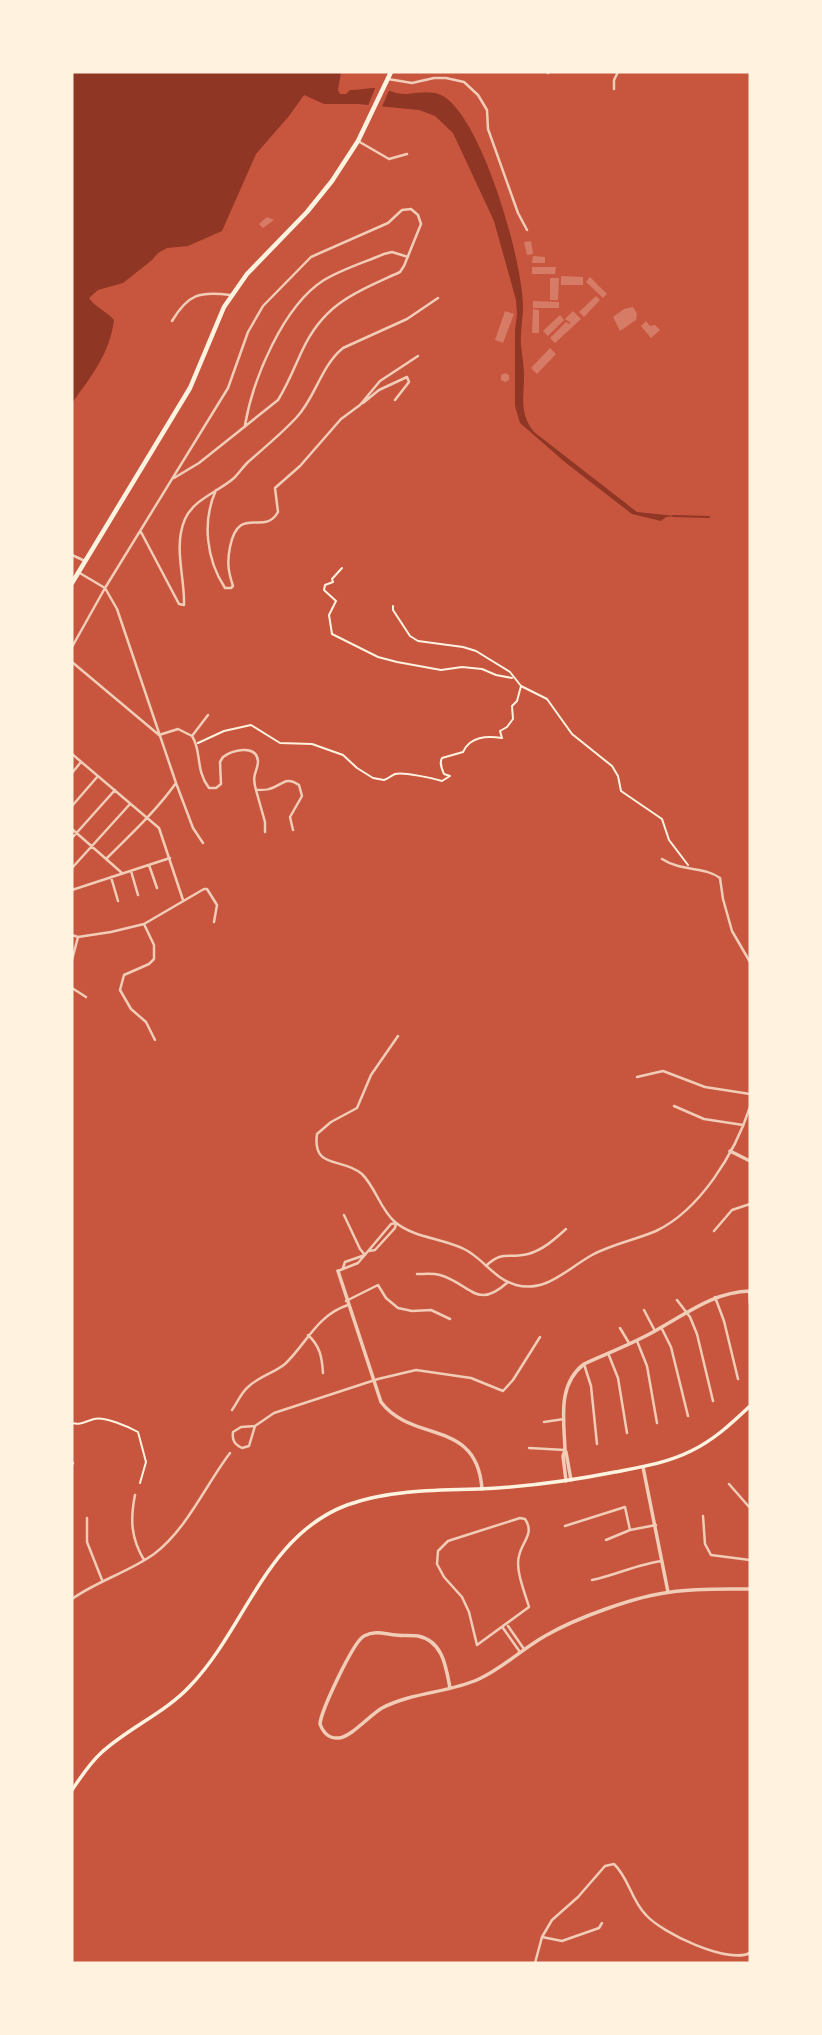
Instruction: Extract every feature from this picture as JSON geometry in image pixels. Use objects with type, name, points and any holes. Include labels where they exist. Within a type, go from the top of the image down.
[{"type":"highway","points":[[72,583],[190,388],[200,369],[213,331],[232,296],[247,274],[307,212],[332,181],[358,141],[391,72]]},
{"type":"main road","points":[[72,1790],[102,1752],[177,1699],[193,1684],[277,1557],[308,1527],[337,1510],[372,1498],[569,1481],[643,1467],[670,1460],[702,1445],[750,1406]]},
{"type":"street","points":[[614,89],[618,72]]},
{"type":"street","points":[[388,79],[412,83],[446,78],[464,82],[478,95],[487,110],[488,129],[517,213],[527,230]]},
{"type":"street","points":[[358,141],[389,159],[407,154]]},
{"type":"street","points":[[72,647],[105,588],[228,388],[247,332],[263,306],[311,257],[388,223],[402,210],[414,211],[421,224],[400,272],[351,294],[333,308],[312,333],[278,400],[199,463],[174,478]]},
{"type":"street","points":[[245,426],[261,371],[287,320],[300,303],[322,282],[384,254],[392,252],[408,257]]},
{"type":"street","points":[[172,321],[180,307],[201,294],[208,292],[232,296]]},
{"type":"street","points":[[140,531],[179,604],[183,605],[181,531],[186,517],[196,504],[237,476],[297,417],[308,404],[326,365],[343,348],[407,319],[438,299]]},
{"type":"street","points":[[360,404],[380,382],[418,356]]},
{"type":"street","points":[[216,490],[209,505],[208,529],[212,562],[225,588],[231,588],[233,586],[227,570],[235,528],[273,519],[278,512],[275,488],[280,481],[300,466],[341,419],[379,390],[407,377],[409,382],[395,400]]},
{"type":"street","points":[[72,555],[85,561]]},
{"type":"street","points":[[78,572],[105,588],[117,609],[176,783],[193,828],[203,843]]},
{"type":"street","points":[[72,662],[159,735]]},
{"type":"street","points":[[192,736],[208,715]]},
{"type":"street","points":[[159,735],[178,729],[192,736],[197,744],[199,768],[210,788],[217,787],[222,782],[220,762],[224,756],[240,750],[254,754],[258,761],[253,775],[265,832]]},
{"type":"street","points":[[72,754],[159,828],[183,900]]},
{"type":"street","points":[[72,773],[81,762]]},
{"type":"street","points":[[72,806],[98,776]]},
{"type":"street","points":[[256,790],[270,789],[286,780],[299,785],[302,796],[290,815],[293,830]]},
{"type":"street","points":[[107,858],[158,809],[176,783]]},
{"type":"street","points":[[72,838],[115,790]]},
{"type":"street","points":[[72,868],[90,845],[130,804]]},
{"type":"street","points":[[72,829],[122,873]]},
{"type":"street","points":[[72,890],[170,858]]},
{"type":"street","points":[[663,859],[688,870],[712,872],[720,878],[732,931],[750,962]]},
{"type":"street","points":[[149,864],[157,888]]},
{"type":"street","points":[[131,870],[138,895]]},
{"type":"street","points":[[111,876],[118,901]]},
{"type":"street","points":[[72,935],[78,937],[111,932],[144,924],[207,889],[217,905],[214,922]]},
{"type":"street","points":[[144,924],[154,945],[154,959],[124,975],[120,990],[131,1009],[146,1021],[155,1040]]},
{"type":"street","points":[[72,960],[78,937]]},
{"type":"street","points":[[72,988],[86,997]]},
{"type":"street","points":[[398,1036],[371,1075],[357,1108],[323,1127],[317,1134],[317,1151],[322,1158],[359,1171],[396,1223],[412,1232],[466,1250],[509,1282],[533,1287],[548,1283],[601,1250],[656,1231],[682,1216],[697,1200],[730,1151],[750,1107]]},
{"type":"street","points":[[637,1077],[663,1071],[705,1087],[750,1094]]},
{"type":"street","points":[[674,1106],[704,1119],[743,1125]]},
{"type":"street","points":[[730,1151],[750,1161]]},
{"type":"street","points":[[715,1231],[733,1210],[750,1204]]},
{"type":"street","points":[[344,1215],[365,1255]]},
{"type":"street","points":[[396,1223],[391,1224],[358,1263],[349,1269],[338,1271],[347,1303],[381,1402],[394,1415],[463,1444],[476,1460],[482,1489]]},
{"type":"street","points":[[486,1266],[501,1255],[522,1255],[540,1250],[566,1229]]},
{"type":"street","points":[[343,1268],[345,1262],[365,1255]]},
{"type":"street","points":[[417,1274],[438,1275],[485,1296],[495,1293],[509,1282]]},
{"type":"street","points":[[232,1410],[248,1387],[281,1367],[299,1351],[324,1317],[378,1285],[386,1298],[398,1308],[412,1311],[431,1310],[450,1319]]},
{"type":"street","points":[[569,1481],[563,1456],[565,1392],[568,1381],[576,1370],[661,1328],[715,1297],[750,1291],[750,1304]]},
{"type":"street","points":[[715,1297],[724,1321],[738,1380]]},
{"type":"street","points":[[677,1300],[697,1334],[713,1401]]},
{"type":"street","points":[[644,1310],[655,1331]]},
{"type":"street","points":[[620,1328],[630,1344]]},
{"type":"street","points":[[661,1328],[671,1347],[688,1416]]},
{"type":"street","points":[[309,1335],[317,1343],[322,1356],[323,1373]]},
{"type":"street","points":[[256,1426],[249,1446],[242,1448],[236,1445],[232,1439],[233,1432],[241,1427],[256,1426],[274,1413],[416,1370],[471,1378],[503,1391],[540,1337]]},
{"type":"street","points":[[636,1340],[648,1366],[657,1423]]},
{"type":"street","points":[[608,1353],[618,1378],[627,1433]]},
{"type":"street","points":[[584,1364],[591,1386],[597,1444]]},
{"type":"street","points":[[544,1422],[548,1419],[564,1419]]},
{"type":"street","points":[[72,1599],[102,1580],[144,1560],[164,1544],[208,1489],[236,1445]]},
{"type":"street","points":[[529,1448],[565,1450]]},
{"type":"street","points":[[643,1467],[668,1592]]},
{"type":"street","points":[[729,1484],[750,1508]]},
{"type":"street","points":[[135,1495],[131,1516],[134,1543],[144,1560]]},
{"type":"street","points":[[565,1526],[625,1507],[630,1530]]},
{"type":"street","points":[[703,1516],[705,1544],[712,1555],[750,1560]]},
{"type":"street","points":[[87,1518],[87,1542],[102,1580]]},
{"type":"street","points":[[520,1518],[528,1523],[529,1535],[518,1561],[529,1607],[508,1625],[477,1645],[469,1612],[437,1564],[438,1551],[448,1541],[520,1518]]},
{"type":"street","points":[[606,1541],[630,1530],[656,1525]]},
{"type":"street","points":[[592,1580],[644,1563],[662,1561]]},
{"type":"street","points":[[450,1688],[440,1651],[425,1638],[379,1632],[365,1636],[354,1647],[324,1707],[320,1724],[327,1735],[333,1738],[344,1737],[370,1716],[394,1703],[450,1688],[482,1678],[558,1629],[668,1592],[689,1589],[750,1589]]},
{"type":"street","points":[[508,1625],[522,1650]]},
{"type":"street","points":[[503,1628],[522,1650]]},
{"type":"street","points":[[535,1963],[542,1937],[552,1920],[578,1897],[605,1866],[614,1864],[624,1873],[634,1899],[647,1917],[692,1944],[715,1953],[742,1957],[750,1953]]},
{"type":"street","points":[[542,1937],[562,1941],[599,1928],[602,1923]]},
{"type":"path","points":[[342,568],[332,579],[333,582],[325,585],[324,590],[336,601],[329,615],[332,634],[378,657],[397,662],[441,670],[462,667],[482,669],[513,678]]},
{"type":"path","points":[[393,606],[410,636],[418,641],[476,651],[510,672],[521,686],[547,699],[572,734],[612,766],[618,776],[621,791],[662,818],[669,840],[688,863],[688,870]]},
{"type":"path","points":[[197,744],[224,731],[251,724],[280,743],[312,744],[343,755],[373,778],[384,780],[397,774],[419,774],[442,780],[450,776],[444,774],[442,758],[463,752],[466,746],[481,737],[502,738],[500,731],[513,719],[512,706],[517,701],[521,686]]},
{"type":"path","points":[[72,1423],[83,1425],[95,1418],[128,1425],[138,1432],[146,1462],[139,1483]]},
{"type":"shaded area","points":[[72,72],[341,72],[338,90],[340,94],[346,94],[350,90],[376,88],[403,94],[430,92],[443,96],[458,110],[486,161],[508,227],[521,286],[523,405],[529,425],[534,432],[637,512],[675,516],[661,521],[632,514],[520,423],[515,406],[516,300],[494,221],[453,133],[435,116],[419,110],[358,104],[324,104],[304,95],[256,154],[222,231],[188,246],[167,248],[123,283],[98,290],[89,298],[114,320],[104,354],[72,403]]},
{"type":"pier","points":[[376,86],[391,86],[381,109],[367,108]]},
{"type":"building","points":[[267,217],[274,220],[263,228],[259,224]]},
{"type":"building","points":[[531,241],[533,254],[527,255],[524,242]]},
{"type":"building","points":[[533,256],[545,257],[545,263],[532,263]]},
{"type":"building","points":[[532,267],[556,267],[555,274],[532,274]]},
{"type":"building","points":[[561,276],[583,277],[583,285],[561,285]]},
{"type":"building","points":[[590,277],[607,294],[603,298],[586,282]]},
{"type":"building","points":[[550,278],[559,278],[558,300],[550,300]]},
{"type":"building","points":[[596,296],[600,300],[584,317],[579,312]]},
{"type":"building","points":[[533,301],[559,302],[559,308],[533,308]]},
{"type":"building","points":[[633,307],[637,314],[636,320],[620,331],[613,317],[624,309]]},
{"type":"building","points":[[533,309],[539,310],[539,333],[532,333]]},
{"type":"building","points":[[505,311],[514,314],[503,343],[495,340]]},
{"type":"building","points":[[573,311],[581,319],[555,343],[550,338],[566,322],[571,323],[565,319]]},
{"type":"building","points":[[560,315],[564,320],[548,336],[543,331]]},
{"type":"building","points":[[646,321],[660,330],[651,338],[641,326]]},
{"type":"building","points":[[550,348],[556,354],[537,374],[531,368]]},
{"type":"building","points":[[501,375],[509,375],[509,380],[505,382],[501,380]]},
{"type":"waterway","points":[[673,516],[709,517]]}]
